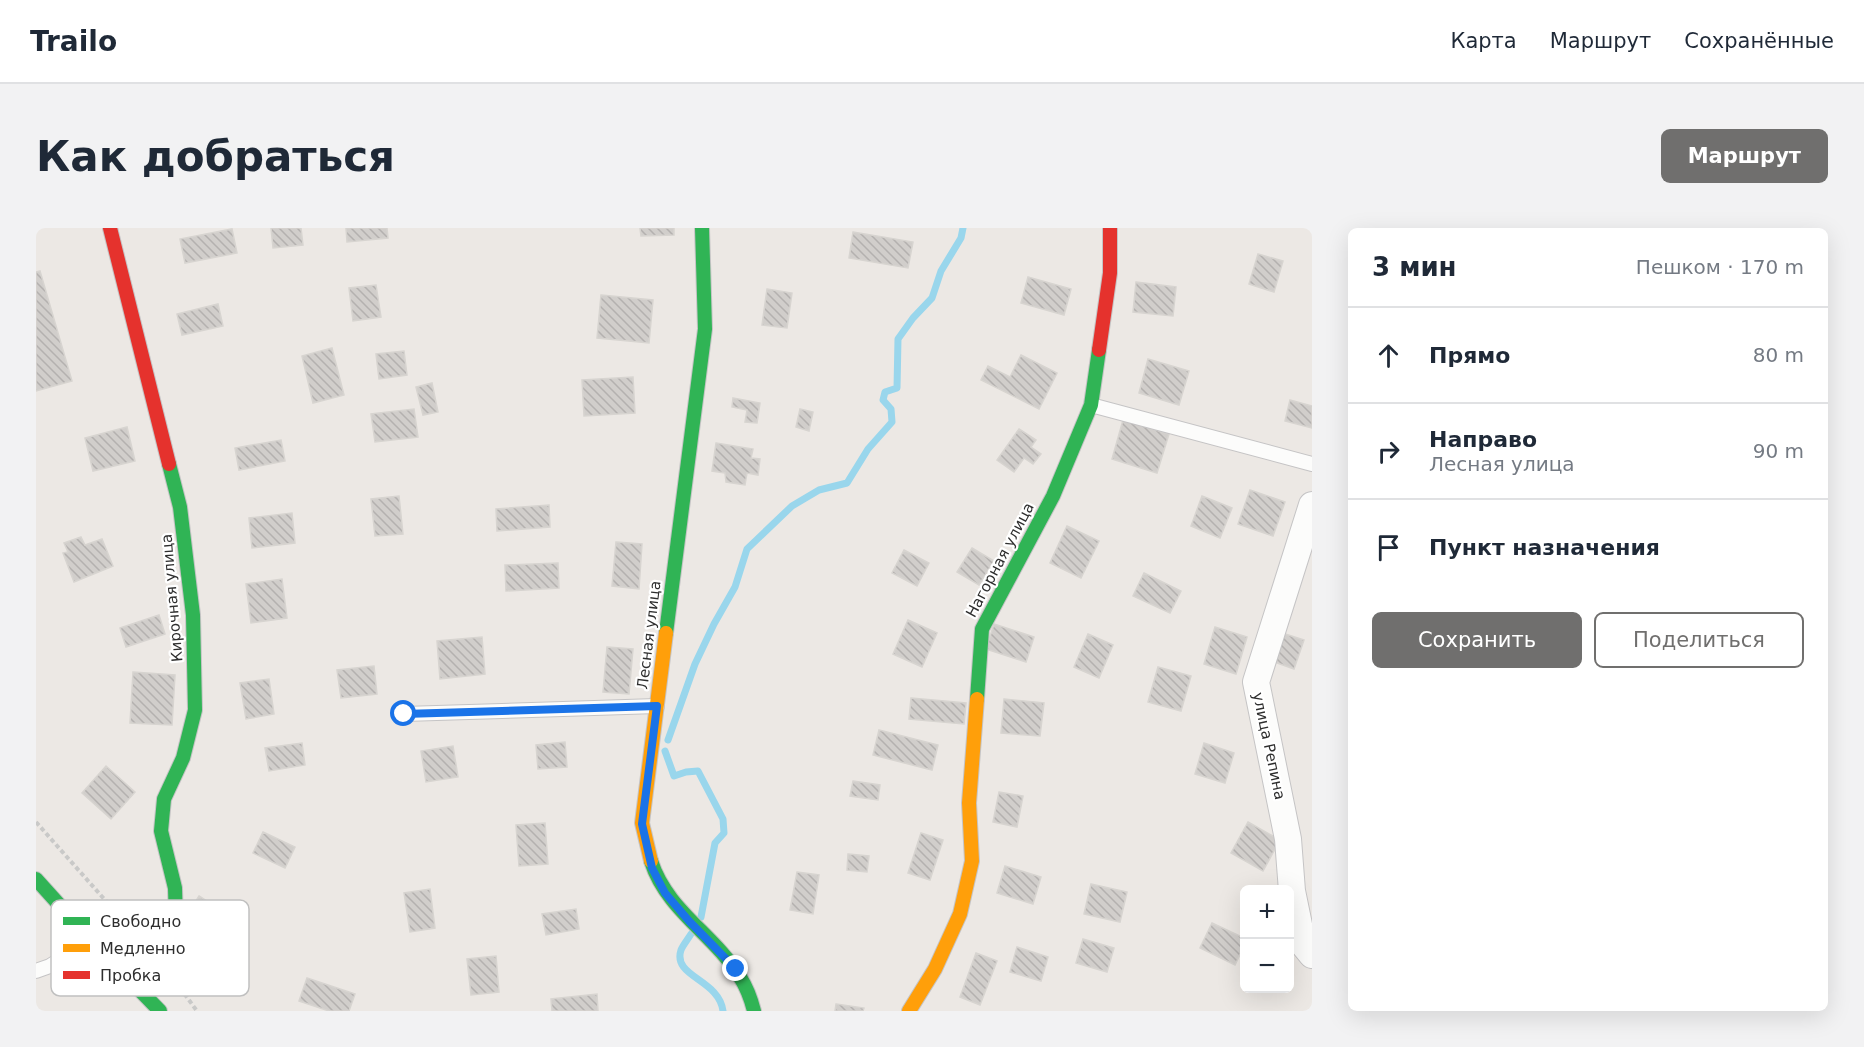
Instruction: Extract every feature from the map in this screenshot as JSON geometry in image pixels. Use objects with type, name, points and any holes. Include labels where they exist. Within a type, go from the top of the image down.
[{"type":"street","name":"Кирочная улица","points":[[110,228],[180,507],[193,615],[195,710],[183,758],[164,799],[161,831],[175,888],[175,900]]},
{"type":"street","name":"Лесная улица","points":[[702,228],[705,329],[642,824],[652,868],[665,893],[736,969],[751,996],[754,1011]]},
{"type":"street","name":"Нагорная улица","points":[[909,1011],[935,969],[960,914],[972,861],[969,803],[982,629],[1053,496],[1091,405],[1110,273],[1110,228]]},
{"type":"street","name":"улица Репина","points":[[1312,505],[1256,682],[1288,839],[1292,891],[1303,944],[1312,955]]},
{"type":"street","points":[[36,879],[55,900]]},
{"type":"street","points":[[146,996],[160,1011]]},
{"type":"lane","points":[[1091,405],[1312,464]]},
{"type":"lane","points":[[404,714],[657,706]]},
{"type":"lane","points":[[36,971],[51,965]]},
{"type":"path","points":[[36,822],[105,900]]},
{"type":"path","points":[[186,996],[197,1011]]},
{"type":"building","points":[[271,228],[301,228],[303,245],[273,248]]},
{"type":"building","points":[[346,228],[387,228],[388,238],[347,242]]},
{"type":"building","points":[[640,228],[674,228],[674,235],[641,236]]},
{"type":"building","points":[[232,229],[237,253],[185,263],[180,239]]},
{"type":"building","points":[[853,232],[913,242],[908,268],[849,258]]},
{"type":"building","points":[[1258,254],[1283,261],[1274,292],[1249,284]]},
{"type":"building","points":[[40,271],[72,381],[36,391],[36,272]]},
{"type":"building","points":[[1028,277],[1071,289],[1064,315],[1021,303]]},
{"type":"building","points":[[1136,282],[1176,287],[1173,316],[1133,312]]},
{"type":"building","points":[[376,285],[381,317],[353,321],[349,288]]},
{"type":"building","points":[[767,289],[792,293],[787,328],[762,325]]},
{"type":"building","points":[[601,295],[653,300],[649,343],[597,338]]},
{"type":"building","points":[[218,304],[223,326],[182,335],[177,314]]},
{"type":"building","points":[[332,348],[344,395],[313,403],[302,356]]},
{"type":"building","points":[[404,351],[407,375],[379,379],[376,354]]},
{"type":"building","points":[[1021,355],[1057,373],[1039,409],[981,380],[988,366],[1010,377]]},
{"type":"building","points":[[1148,359],[1189,371],[1179,405],[1139,393]]},
{"type":"building","points":[[633,377],[635,413],[584,416],[582,380]]},
{"type":"building","points":[[432,383],[438,412],[423,415],[416,387]]},
{"type":"building","points":[[733,398],[760,403],[757,423],[745,422],[747,410],[732,407]]},
{"type":"building","points":[[1290,400],[1312,406],[1312,428],[1285,421]]},
{"type":"building","points":[[414,409],[418,437],[375,442],[371,414]]},
{"type":"building","points":[[800,409],[813,412],[809,431],[796,427]]},
{"type":"building","points":[[1123,420],[1169,434],[1157,473],[1112,459]]},
{"type":"building","points":[[127,427],[135,461],[93,471],[85,438]]},
{"type":"building","points":[[1019,429],[1036,440],[1031,447],[1041,454],[1033,464],[1024,458],[1014,472],[997,460]]},
{"type":"building","points":[[281,440],[285,461],[239,470],[235,448]]},
{"type":"building","points":[[716,443],[753,449],[751,458],[760,459],[758,475],[747,473],[745,485],[726,482],[725,473],[712,471]]},
{"type":"building","points":[[1250,490],[1285,502],[1273,536],[1238,524]]},
{"type":"building","points":[[399,496],[403,534],[375,536],[371,499]]},
{"type":"building","points":[[1202,496],[1232,508],[1220,538],[1191,526]]},
{"type":"building","points":[[549,505],[550,527],[497,531],[496,509]]},
{"type":"building","points":[[292,513],[295,543],[252,548],[249,518]]},
{"type":"building","points":[[1067,526],[1099,541],[1081,578],[1050,563]]},
{"type":"building","points":[[81,537],[85,545],[102,539],[113,566],[74,582],[63,553],[68,552],[64,543]]},
{"type":"building","points":[[616,542],[642,544],[639,589],[612,586]]},
{"type":"building","points":[[972,548],[994,561],[979,585],[957,572]]},
{"type":"building","points":[[904,550],[929,563],[917,586],[892,573]]},
{"type":"building","points":[[558,563],[559,588],[506,591],[505,565]]},
{"type":"building","points":[[1144,573],[1181,591],[1170,613],[1133,596]]},
{"type":"building","points":[[282,579],[287,618],[251,623],[246,584]]},
{"type":"building","points":[[159,615],[165,634],[126,647],[120,628]]},
{"type":"building","points":[[908,620],[937,633],[922,667],[893,654]]},
{"type":"building","points":[[994,624],[1034,637],[1026,662],[986,649]]},
{"type":"building","points":[[1215,627],[1247,637],[1236,674],[1204,664]]},
{"type":"building","points":[[1279,632],[1304,640],[1294,669],[1269,660]]},
{"type":"building","points":[[1088,634],[1113,645],[1099,678],[1074,667]]},
{"type":"building","points":[[482,637],[485,674],[440,679],[437,641]]},
{"type":"building","points":[[607,647],[633,649],[629,694],[603,692]]},
{"type":"building","points":[[374,666],[377,694],[341,698],[337,670]]},
{"type":"building","points":[[1158,667],[1191,676],[1181,711],[1148,702]]},
{"type":"building","points":[[133,672],[175,675],[172,725],[130,723]]},
{"type":"building","points":[[269,679],[274,714],[246,719],[240,683]]},
{"type":"building","points":[[911,698],[966,703],[964,724],[909,719]]},
{"type":"building","points":[[1004,699],[1044,703],[1040,736],[1001,733]]},
{"type":"building","points":[[879,730],[938,745],[932,770],[873,755]]},
{"type":"building","points":[[565,742],[567,767],[538,769],[536,745]]},
{"type":"building","points":[[302,743],[305,765],[269,771],[265,748]]},
{"type":"building","points":[[1204,743],[1234,753],[1225,783],[1195,774]]},
{"type":"building","points":[[453,746],[458,777],[426,782],[421,751]]},
{"type":"building","points":[[106,766],[135,792],[111,819],[82,793]]},
{"type":"building","points":[[853,781],[880,785],[878,800],[850,796]]},
{"type":"building","points":[[999,792],[1023,796],[1017,827],[993,822]]},
{"type":"building","points":[[1248,822],[1280,840],[1263,871],[1231,853]]},
{"type":"building","points":[[545,823],[548,864],[519,866],[516,825]]},
{"type":"building","points":[[263,832],[295,847],[285,868],[253,853]]},
{"type":"building","points":[[921,833],[943,840],[930,880],[908,873]]},
{"type":"building","points":[[848,854],[869,856],[867,872],[847,870]]},
{"type":"building","points":[[1005,866],[1041,877],[1033,904],[997,893]]},
{"type":"building","points":[[797,872],[819,875],[813,914],[790,910]]},
{"type":"building","points":[[1091,884],[1127,892],[1120,922],[1084,914]]},
{"type":"building","points":[[430,889],[435,928],[410,932],[404,893]]},
{"type":"building","points":[[576,909],[579,929],[546,935],[542,914]]},
{"type":"building","points":[[1212,923],[1240,936],[1240,954],[1235,965],[1200,948]]},
{"type":"building","points":[[1083,939],[1114,948],[1107,972],[1076,963]]},
{"type":"building","points":[[1017,947],[1048,957],[1041,981],[1010,972]]},
{"type":"building","points":[[976,953],[997,961],[980,1005],[960,997]]},
{"type":"building","points":[[496,956],[499,992],[471,995],[467,959]]},
{"type":"building","points":[[307,978],[355,994],[349,1011],[329,1011],[299,1001]]},
{"type":"building","points":[[597,994],[598,1011],[552,1011],[551,999]]},
{"type":"building","points":[[836,1004],[864,1008],[863,1011],[835,1011]]},
{"type":"waterway","points":[[668,740],[695,664],[735,587],[747,549],[792,506],[819,490],[847,483],[868,449],[892,422],[891,409],[883,400],[885,392],[897,388],[898,339],[913,318],[932,298],[941,271],[961,238],[963,228]]},
{"type":"waterway","points":[[665,751],[674,776],[698,771],[723,819],[724,833],[715,843],[701,917]]},
{"type":"waterway","points":[[691,934],[681,950],[680,959],[689,973],[706,985],[720,1000],[723,1011]]},
{"type":"traffic: fast","points":[[666,633],[705,329],[702,228]]},
{"type":"traffic: fast","points":[[977,699],[982,629],[1053,496],[1091,405],[1099,350]]},
{"type":"traffic: fast","points":[[169,464],[180,507],[193,615],[195,710],[183,758],[164,799],[161,831],[175,888],[175,900]]},
{"type":"traffic: fast","points":[[651,861],[658,879],[668,894],[740,977],[754,1011]]},
{"type":"traffic: fast","points":[[36,879],[55,900]]},
{"type":"traffic: fast","points":[[145,996],[160,1011]]},
{"type":"traffic: slow","points":[[651,861],[642,823],[666,633]]},
{"type":"traffic: slow","points":[[909,1011],[935,969],[960,914],[972,861],[969,803],[977,699]]},
{"type":"traffic: jam","points":[[110,228],[169,464]]},
{"type":"traffic: jam","points":[[1099,350],[1110,273],[1110,228]]},
{"type":"route","points":[[404,714],[657,706],[642,824],[652,868],[665,893],[736,969]]}]
